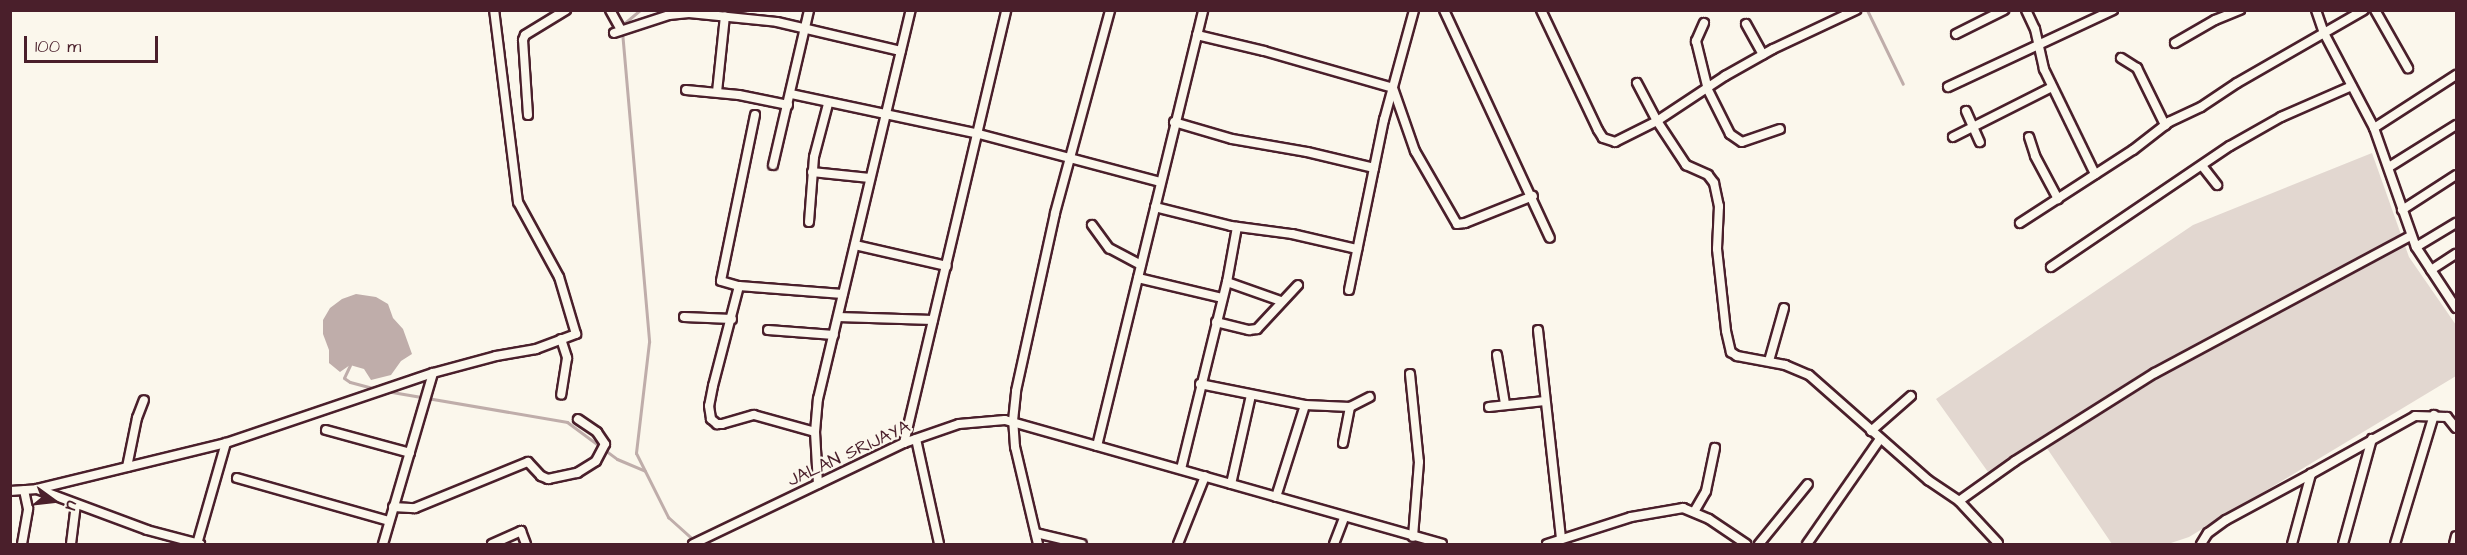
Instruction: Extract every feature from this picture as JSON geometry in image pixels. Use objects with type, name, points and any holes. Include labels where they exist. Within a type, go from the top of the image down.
[{"type":"street","points":[[10,491],[37,489],[226,443],[433,373],[496,356],[536,349],[577,333],[559,277],[518,202],[494,10]]},
{"type":"street","points":[[528,115],[524,37],[567,10]]},
{"type":"street","points":[[610,10],[621,30],[680,13],[725,16],[777,22],[901,51]]},
{"type":"street","points":[[773,165],[809,10]]},
{"type":"street","points":[[819,484],[815,432],[818,399],[911,10]]},
{"type":"street","points":[[904,443],[979,134],[1006,10]]},
{"type":"street","points":[[1038,544],[1022,481],[1013,421],[1022,355],[1069,156],[1110,10]]},
{"type":"street","points":[[1097,446],[1203,10]]},
{"type":"street","points":[[1349,290],[1374,168],[1414,10]]},
{"type":"street","points":[[1444,10],[1533,196],[1550,238]]},
{"type":"street","points":[[1542,10],[1603,138],[1615,142],[1657,121],[1708,90],[1725,76],[1763,55],[1856,10]]},
{"type":"street","points":[[1956,34],[2004,10]]},
{"type":"street","points":[[2026,10],[2052,87],[2095,174]]},
{"type":"street","points":[[1948,87],[2038,47],[2113,10]]},
{"type":"street","points":[[2175,43],[2215,20],[2240,10]]},
{"type":"street","points":[[2020,223],[2164,125],[2364,10]]},
{"type":"street","points":[[2375,10],[2408,68]]},
{"type":"street","points":[[2320,12],[2324,33],[2374,128],[2411,237],[2457,308]]},
{"type":"street","points":[[717,92],[725,16]]},
{"type":"street","points":[[1704,23],[1696,41],[1708,90],[1730,134],[1737,140],[1746,142],[1780,129]]},
{"type":"street","points":[[1746,24],[1763,55]]},
{"type":"street","points":[[1197,35],[1264,51],[1393,88]]},
{"type":"street","points":[[2121,58],[2138,68],[2164,125]]},
{"type":"street","points":[[2374,128],[2457,75]]},
{"type":"street","points":[[1637,83],[1657,121],[1686,165],[1692,170],[1708,175],[1716,191],[1719,206],[1717,249],[1726,331],[1731,352],[1737,356],[1769,361],[1809,375],[1928,480],[1959,501],[1998,543]]},
{"type":"street","points":[[2050,267],[2202,167],[2230,146],[2281,117],[2352,86]]},
{"type":"street","points":[[1953,137],[2052,87]]},
{"type":"street","points":[[1393,88],[1415,150],[1457,224],[1465,223],[1533,196]]},
{"type":"street","points":[[686,90],[717,92],[788,105]]},
{"type":"street","points":[[791,94],[828,104],[979,134],[1161,182]]},
{"type":"street","points":[[809,222],[812,172],[828,104]]},
{"type":"street","points":[[1966,111],[1980,142]]},
{"type":"street","points":[[755,115],[721,279],[723,283],[738,286],[843,294]]},
{"type":"street","points":[[1174,122],[1232,139],[1307,152],[1374,168]]},
{"type":"street","points":[[2389,167],[2457,125]]},
{"type":"street","points":[[2029,137],[2035,156],[2058,199]]},
{"type":"street","points":[[2202,167],[2217,185]]},
{"type":"street","points":[[812,172],[870,178]]},
{"type":"street","points":[[2402,210],[2457,176]]},
{"type":"street","points":[[1155,207],[1237,226],[1292,234],[1357,249]]},
{"type":"street","points":[[2416,247],[2457,223]]},
{"type":"street","points":[[1092,225],[1109,248],[1141,265]]},
{"type":"street","points":[[1181,469],[1200,384],[1227,282],[1237,226]]},
{"type":"street","points":[[1959,501],[2155,373],[2411,237]]},
{"type":"street","points":[[855,245],[947,266]]},
{"type":"street","points":[[2431,270],[2457,254]]},
{"type":"street","points":[[1138,278],[1222,298]]},
{"type":"street","points":[[1227,282],[1281,301]]},
{"type":"street","points":[[1216,322],[1249,330],[1257,329],[1298,285]]},
{"type":"street","points":[[738,286],[710,406],[713,422],[722,424],[754,415],[801,430],[815,432]]},
{"type":"street","points":[[1769,361],[1784,308]]},
{"type":"street","points":[[684,316],[732,319]]},
{"type":"street","points":[[838,317],[933,320]]},
{"type":"street","points":[[768,330],[834,335]]},
{"type":"street","points":[[1538,330],[1561,539]]},
{"type":"street","points":[[561,339],[567,358],[561,395]]},
{"type":"street","points":[[1497,355],[1505,404]]},
{"type":"street","points":[[383,544],[433,373]]},
{"type":"street","points":[[1410,374],[1419,462],[1413,537]]},
{"type":"street","points":[[1200,384],[1305,405],[1350,407],[1370,397]]},
{"type":"street","points":[[1231,484],[1251,395]]},
{"type":"street","points":[[1871,432],[1911,396]]},
{"type":"street","points":[[127,467],[137,418],[144,400]]},
{"type":"street","points":[[1489,407],[1545,401]]},
{"type":"street","points":[[1276,497],[1305,405]]},
{"type":"street","points":[[1343,443],[1350,407]]},
{"type":"street","points":[[2396,544],[2434,415]]},
{"type":"street","points":[[2201,544],[2208,534],[2251,505],[2415,416],[2447,417],[2457,428]]},
{"type":"street","points":[[393,507],[415,508],[528,462],[541,476],[548,479],[577,473],[596,461],[605,444],[597,432],[578,419]]},
{"type":"street","name":"JALAN SRIJAYA","points":[[693,544],[904,443],[959,424],[1013,421],[1344,518],[1442,544]]},
{"type":"street","points":[[326,430],[410,453]]},
{"type":"street","points":[[916,439],[939,544]]},
{"type":"street","points":[[1807,544],[1880,439]]},
{"type":"street","points":[[2343,544],[2372,439]]},
{"type":"street","points":[[37,489],[147,530],[198,544],[226,443]]},
{"type":"street","points":[[1694,512],[1706,491],[1715,448]]},
{"type":"street","points":[[2292,544],[2311,474]]},
{"type":"street","points":[[1178,544],[1205,476]]},
{"type":"street","points":[[237,478],[389,521]]},
{"type":"street","points":[[1759,544],[1808,484]]},
{"type":"street","points":[[22,544],[28,509],[24,490]]},
{"type":"street","points":[[71,544],[76,504]]},
{"type":"street","points":[[1547,544],[1672,508],[1694,512],[1746,544]]},
{"type":"street","points":[[1334,544],[1344,518]]},
{"type":"street","points":[[492,544],[521,531],[526,544]]},
{"type":"street","points":[[1036,533],[1082,544]]},
{"type":"street","points":[[2454,544],[2457,536]]},
{"type":"shaded area","points":[[2372,153],[2409,257],[2456,325],[2456,376],[2189,537],[2168,544],[2112,544],[2040,438],[1988,472],[1936,399],[2193,225]]},
{"type":"shaded area","points":[[356,294],[376,297],[388,304],[393,318],[403,329],[412,354],[401,361],[391,375],[371,380],[364,369],[350,365],[340,372],[329,363],[329,350],[323,334],[323,320],[330,308],[342,299]]},
{"type":"waterway","points":[[621,26],[640,10]]},
{"type":"waterway","points":[[1867,10],[1903,84]]},
{"type":"waterway","points":[[622,31],[649,342],[636,453],[668,517],[696,542]]},
{"type":"waterway","points":[[350,365],[344,378],[350,382],[377,389]]},
{"type":"waterway","points":[[386,391],[567,422],[617,459],[645,471]]}]
